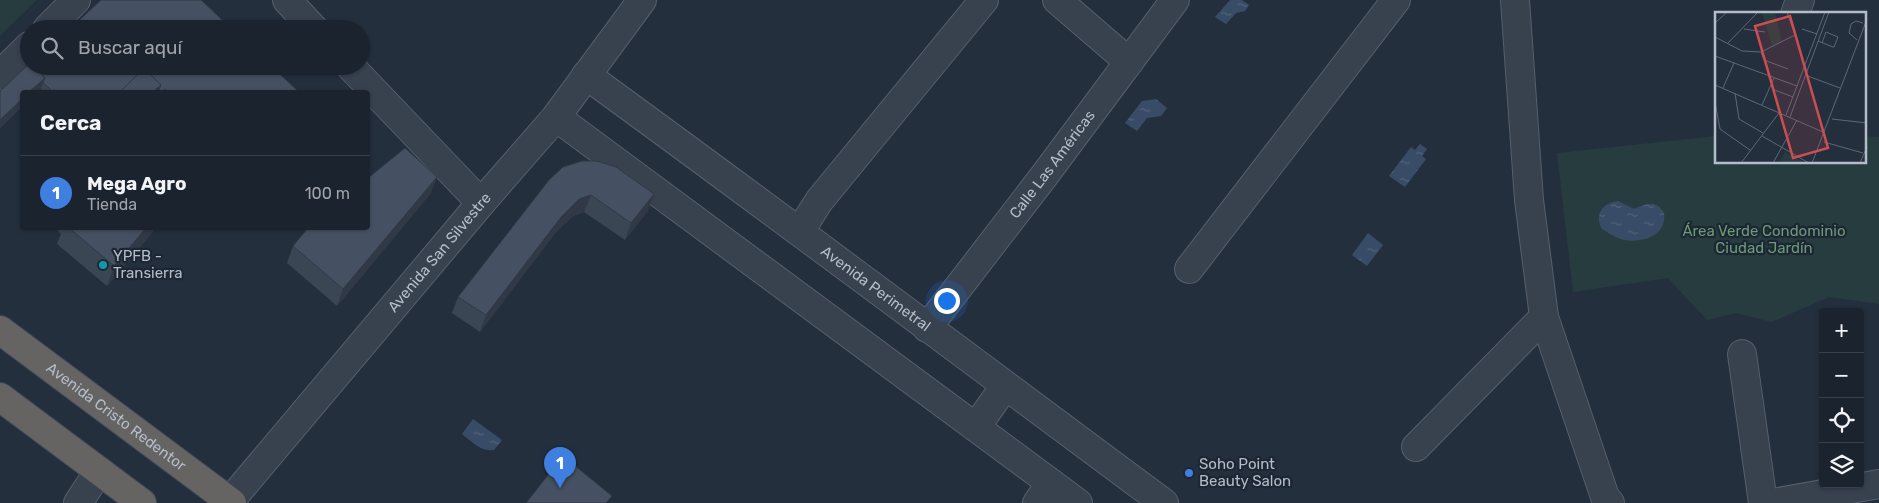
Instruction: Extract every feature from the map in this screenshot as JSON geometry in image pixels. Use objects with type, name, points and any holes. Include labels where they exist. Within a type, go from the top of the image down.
[{"type":"highway","name":"Avenida Cristo Redentor","points":[[0,330],[231,502]]},
{"type":"highway","points":[[0,397],[142,503]]},
{"type":"street","points":[[55,20],[76,0]]},
{"type":"street","points":[[286,0],[305,20]]},
{"type":"street","name":"Avenida San Silvestre","points":[[231,502],[481,203],[556,117],[642,0]]},
{"type":"street","points":[[800,231],[819,201],[984,0]]},
{"type":"street","points":[[1057,0],[1129,62]]},
{"type":"street","name":"Calle Las Américas","points":[[927,328],[1176,0]]},
{"type":"street","points":[[1189,269],[1396,0]]},
{"type":"street","points":[[1515,0],[1530,200],[1544,317],[1605,497],[1610,503]]},
{"type":"street","points":[[1796,12],[1800,0]]},
{"type":"street","points":[[0,75],[20,55]]},
{"type":"street","points":[[359,75],[481,203]]},
{"type":"street","name":"Avenida Perimetral","points":[[586,75],[800,231],[927,328],[1164,503]]},
{"type":"street","points":[[556,117],[976,427],[1044,493],[1078,503]]},
{"type":"street","points":[[1416,448],[1544,317]]},
{"type":"street","points":[[1742,354],[1763,503]]},
{"type":"street","points":[[976,427],[1005,386]]},
{"type":"street","points":[[78,503],[98,471]]},
{"type":"street","points":[[1773,503],[1879,484]]},
{"type":"green space","points":[[0,0],[37,0],[0,36]]},
{"type":"green space","name":"Área Verde Condominio Ciudad Jardín","points":[[1715,136],[1715,164],[1866,164],[1866,136],[1879,137],[1879,304],[1829,297],[1772,322],[1736,313],[1707,320],[1668,278],[1573,292],[1557,153]]},
{"type":"water","points":[[1230,0],[1242,0],[1249,5],[1245,11],[1236,13],[1226,24],[1215,17]]},
{"type":"water","points":[[1156,99],[1167,108],[1161,116],[1147,118],[1137,131],[1125,123],[1142,101]]},
{"type":"water","points":[[1420,144],[1427,149],[1422,156],[1426,159],[1405,187],[1389,176],[1411,147],[1415,150]]},
{"type":"water","points":[[1618,201],[1634,209],[1647,204],[1658,206],[1664,213],[1662,227],[1658,232],[1646,239],[1631,241],[1618,238],[1602,229],[1599,219],[1601,210],[1608,204]]},
{"type":"water","points":[[1368,233],[1383,245],[1367,266],[1352,255]]},
{"type":"water","points":[[473,419],[502,440],[494,450],[481,448],[462,434]]},
{"type":"building","points":[[101,0],[201,0],[222,20],[80,20]]},
{"type":"building","points":[[20,72],[20,75],[42,75],[45,78],[31,90],[20,90],[20,101],[0,120],[0,91]]},
{"type":"building","points":[[42,75],[137,75],[122,90],[51,90],[43,82],[45,78]]},
{"type":"building","points":[[137,75],[151,75],[161,85],[155,90],[122,90]]},
{"type":"building","points":[[151,75],[281,75],[297,90],[159,90],[161,85]]},
{"type":"building","points":[[405,148],[437,177],[343,289],[293,246],[306,230],[370,230],[370,176]]},
{"type":"building","points":[[582,161],[597,161],[616,167],[654,194],[631,223],[591,195],[579,199],[562,216],[486,315],[458,297],[549,180],[563,167]]},
{"type":"building","points":[[71,230],[144,230],[114,266]]},
{"type":"building","points":[[563,456],[612,496],[606,503],[526,503]]},
{"type":"place","name":"YPFB - Transierra","points":[[103,265]]},
{"type":"place","name":"Soho Point Beauty Salon","points":[[1189,473]]},
{"type":"place","name":"Mega Agro","points":[[560,488]]}]
